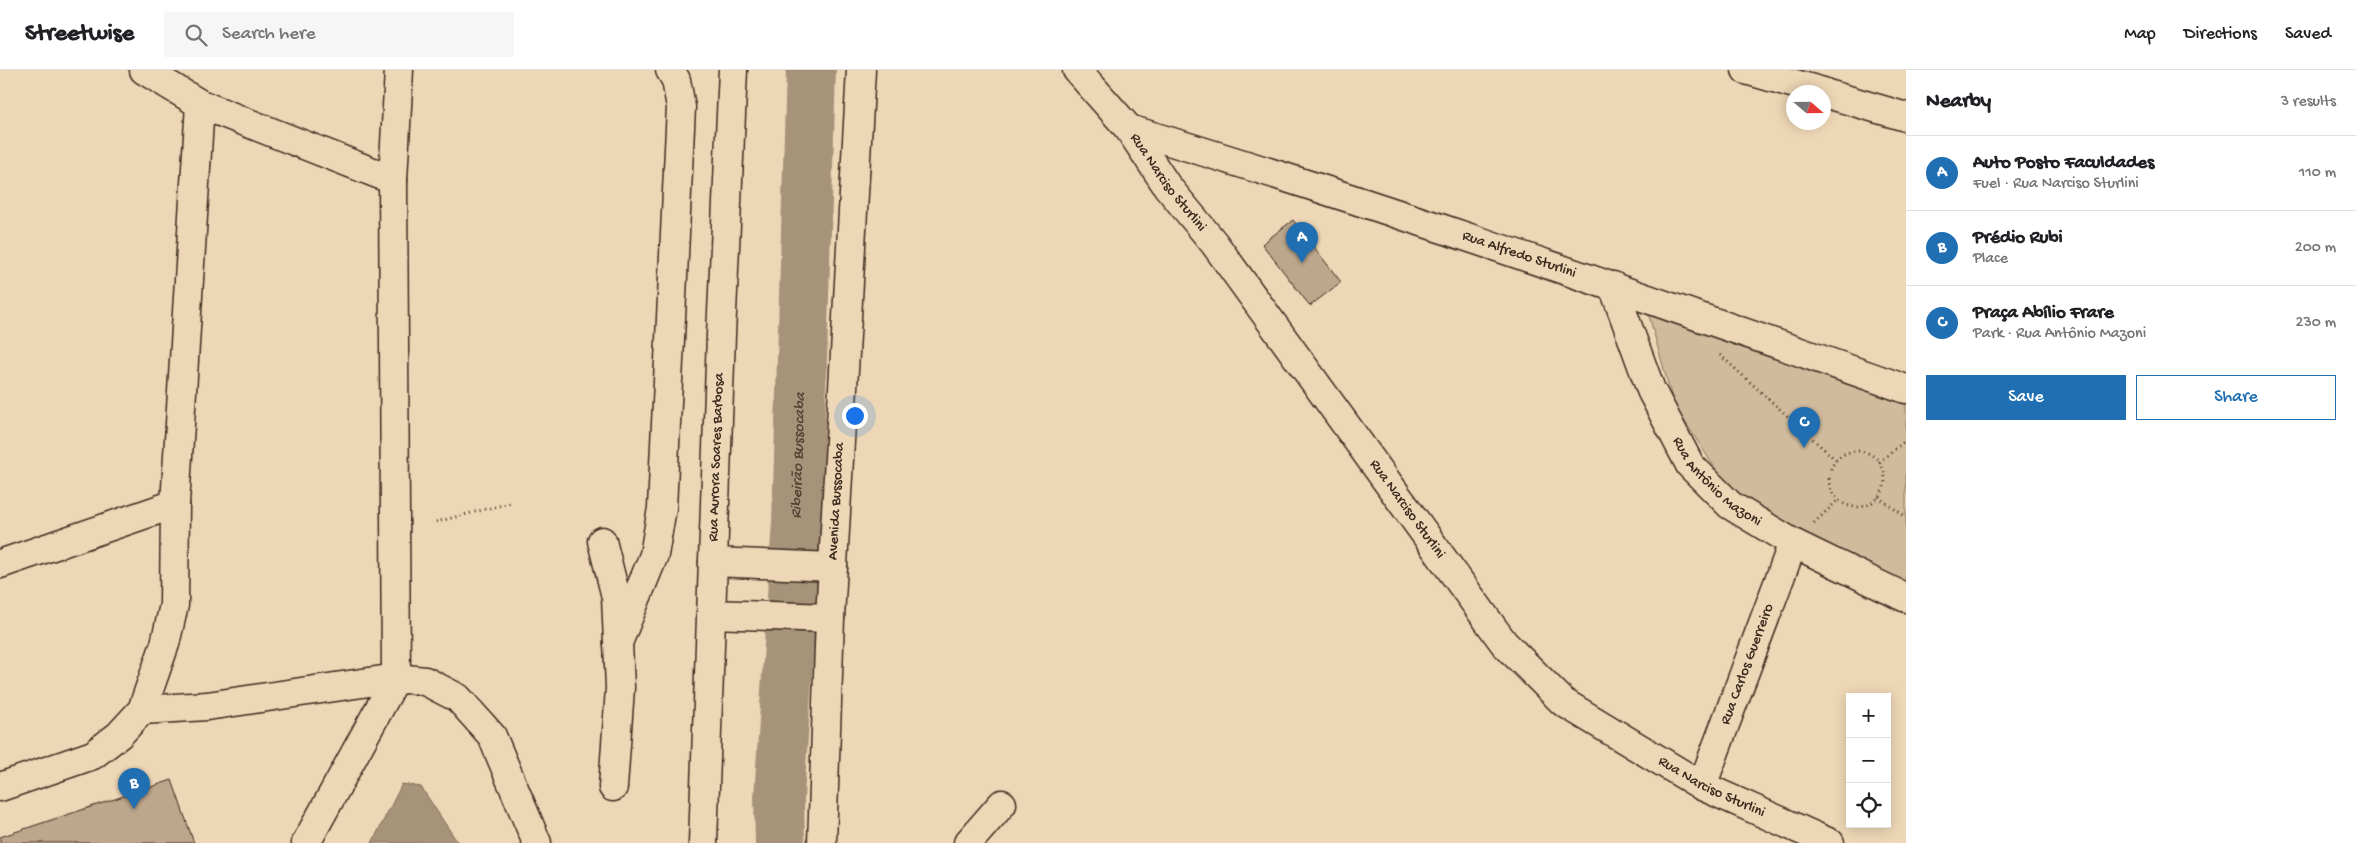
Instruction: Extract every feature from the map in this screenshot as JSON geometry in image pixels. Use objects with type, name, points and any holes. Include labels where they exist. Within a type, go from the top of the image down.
[{"type":"main road","points":[[144,70],[200,104],[393,180]]},
{"type":"main road","points":[[306,843],[396,678],[393,180],[400,70]]},
{"type":"main road","points":[[618,643],[654,555],[662,508],[681,107],[676,80],[670,70]]},
{"type":"main road","name":"Rua Aurora Soares Barbosa","points":[[703,843],[721,615],[713,562],[727,179],[733,70]]},
{"type":"main road","name":"Avenida Bussocaba","points":[[822,843],[822,618],[861,70]]},
{"type":"main road","name":"Rua Narciso Sturlini","points":[[1077,70],[1129,129],[1167,186],[1214,243],[1504,644],[1563,702],[1702,786],[1830,843]]},
{"type":"main road","points":[[1746,70],[1796,85]]},
{"type":"main road","points":[[1831,95],[1906,117]]},
{"type":"main road","points":[[0,787],[93,754],[119,735],[142,710],[165,644],[174,605],[174,504],[200,104]]},
{"type":"main road","name":"Rua Alfredo Sturlini","points":[[1129,129],[1208,152],[1614,286],[1906,389]]},
{"type":"main road","name":"Rua Antônio Mazoni","points":[[1614,286],[1651,390],[1690,465],[1730,505],[1793,543],[1906,598]]},
{"type":"main road","points":[[0,564],[174,504]]},
{"type":"main road","points":[[602,541],[616,597],[620,688],[613,787]]},
{"type":"main road","name":"Rua Carlos Guerreiro","points":[[1702,786],[1793,543]]},
{"type":"main road","points":[[713,562],[825,567]]},
{"type":"main road","points":[[721,615],[822,618]]},
{"type":"main road","points":[[142,710],[207,706],[396,678],[425,682],[458,698],[492,736],[537,843]]},
{"type":"main road","points":[[968,843],[1002,804]]},
{"type":"path","points":[[1714,350],[1836,460]]},
{"type":"path","points":[[1879,462],[1906,440]]},
{"type":"path","points":[[1853,451],[1872,456],[1879,462],[1885,480],[1878,497],[1872,503],[1854,507],[1838,500],[1829,485],[1829,476],[1836,460],[1853,451]]},
{"type":"path","points":[[1878,497],[1906,516]]},
{"type":"path","points":[[436,522],[510,502]]},
{"type":"shaded area","points":[[1648,312],[1906,399],[1906,585],[1863,565],[1730,491],[1674,405]]},
{"type":"shaded area","points":[[402,784],[421,787],[458,843],[372,843]]},
{"type":"building","points":[[1293,220],[1341,282],[1310,306],[1262,244]]},
{"type":"building","points":[[172,780],[194,843],[0,843],[0,837]]},
{"type":"waterway","name":"Ribeirão Bussocaba","points":[[780,843],[779,798],[797,522],[811,70]]},
{"type":"place","name":"Auto Posto Faculdades","points":[[1302,263]]},
{"type":"place","name":"Praça Abílio Frare","points":[[1804,448]]},
{"type":"place","name":"Prédio Rubi","points":[[134,809]]}]
